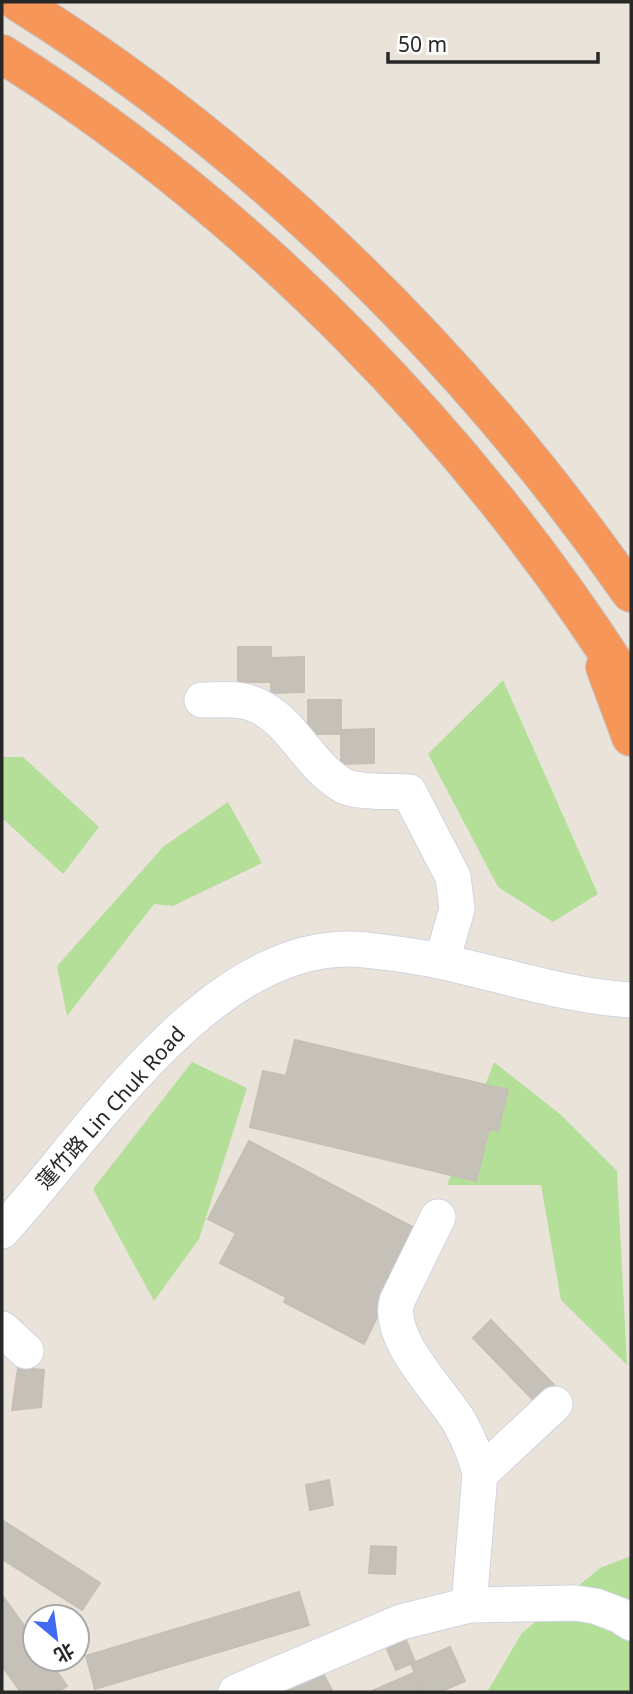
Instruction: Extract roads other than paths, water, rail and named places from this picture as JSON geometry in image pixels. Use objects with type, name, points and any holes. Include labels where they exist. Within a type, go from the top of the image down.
[{"type":"highway","points":[[18,2],[120,70],[203,133],[333,245],[460,375],[556,489],[631,593]]},
{"type":"highway","points":[[2,54],[94,117],[179,181],[321,307],[394,382],[522,532],[588,622],[631,689]]},
{"type":"highway","points":[[556,489],[631,560]]},
{"type":"highway","points":[[588,622],[631,737]]},
{"type":"street","points":[[202,699],[238,700],[262,707],[285,726],[324,772],[347,788],[409,793],[453,877],[457,909],[442,961]]},
{"type":"street","name":"蓮竹路 Lin Chuk Road","points":[[2,1231],[161,1048],[199,1012],[248,976],[290,958],[322,951],[362,949],[442,961],[570,993],[631,1000]]},
{"type":"street","points":[[438,1217],[393,1313],[405,1345],[459,1421],[475,1452],[481,1474],[469,1605]]},
{"type":"street","points":[[481,1474],[555,1404]]},
{"type":"street","points":[[236,1692],[401,1622],[469,1605],[595,1606],[619,1615],[631,1623]]}]
